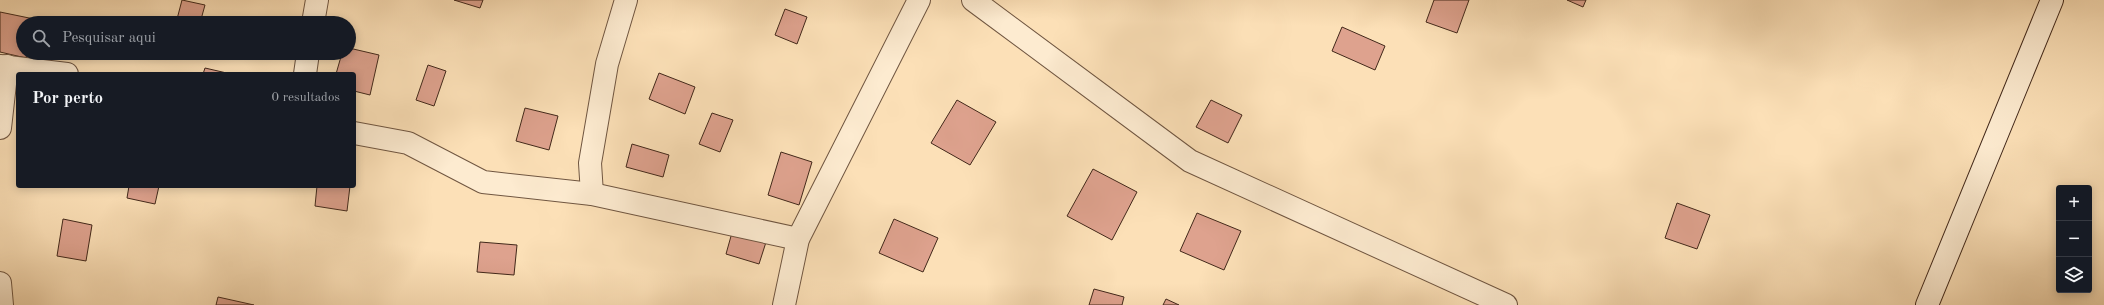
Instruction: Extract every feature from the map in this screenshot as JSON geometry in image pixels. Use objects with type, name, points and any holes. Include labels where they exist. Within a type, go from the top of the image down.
[{"type":"street","points":[[315,16],[317,0]]},
{"type":"street","points":[[592,194],[590,163],[607,64],[626,0]]},
{"type":"street","points":[[784,305],[798,239],[919,0]]},
{"type":"street","points":[[972,0],[1190,161],[1506,305]]},
{"type":"street","points":[[1927,305],[2052,0]]},
{"type":"street","points":[[305,72],[307,60]]},
{"type":"street","points":[[0,128],[4,66],[51,72]]},
{"type":"street","points":[[356,134],[408,143],[483,182],[592,194],[798,239]]},
{"type":"street","points":[[0,283],[2,305]]},
{"type":"building","points":[[182,0],[205,5],[202,16],[178,16]]},
{"type":"building","points":[[454,0],[483,0],[480,8]]},
{"type":"building","points":[[1434,0],[1469,0],[1457,33],[1426,22]]},
{"type":"building","points":[[1567,0],[1586,0],[1583,7]]},
{"type":"building","points":[[785,9],[807,17],[797,44],[775,35]]},
{"type":"building","points":[[0,12],[19,16],[16,16],[16,56],[0,52]]},
{"type":"building","points":[[1342,27],[1385,46],[1375,70],[1332,51]]},
{"type":"building","points":[[356,50],[379,55],[370,95],[356,92],[356,72],[337,72],[340,60],[356,60]]},
{"type":"building","points":[[428,65],[446,71],[434,106],[416,100]]},
{"type":"building","points":[[205,68],[222,72],[204,72]]},
{"type":"building","points":[[659,73],[695,87],[685,114],[649,99]]},
{"type":"building","points":[[957,100],[996,122],[970,165],[931,143]]},
{"type":"building","points":[[1211,100],[1242,115],[1228,143],[1196,127]]},
{"type":"building","points":[[525,108],[558,116],[549,150],[516,141]]},
{"type":"building","points":[[712,113],[733,120],[720,152],[699,144]]},
{"type":"building","points":[[632,144],[669,155],[663,177],[626,167]]},
{"type":"building","points":[[781,152],[812,162],[799,205],[768,195]]},
{"type":"building","points":[[1093,169],[1137,192],[1112,240],[1067,216]]},
{"type":"building","points":[[129,188],[159,188],[155,204],[127,198]]},
{"type":"building","points":[[317,188],[350,188],[347,211],[315,206]]},
{"type":"building","points":[[1677,203],[1710,215],[1697,249],[1665,238]]},
{"type":"building","points":[[1197,213],[1241,231],[1224,270],[1180,251]]},
{"type":"building","points":[[63,219],[92,225],[86,261],[57,256]]},
{"type":"building","points":[[894,219],[938,238],[923,272],[879,253]]},
{"type":"building","points":[[733,229],[767,239],[759,264],[726,254]]},
{"type":"building","points":[[480,242],[517,245],[514,275],[477,272]]},
{"type":"building","points":[[1094,289],[1124,297],[1122,305],[1089,305]]},
{"type":"building","points":[[218,297],[254,305],[216,305]]},
{"type":"building","points":[[1166,299],[1179,305],[1163,305]]}]
